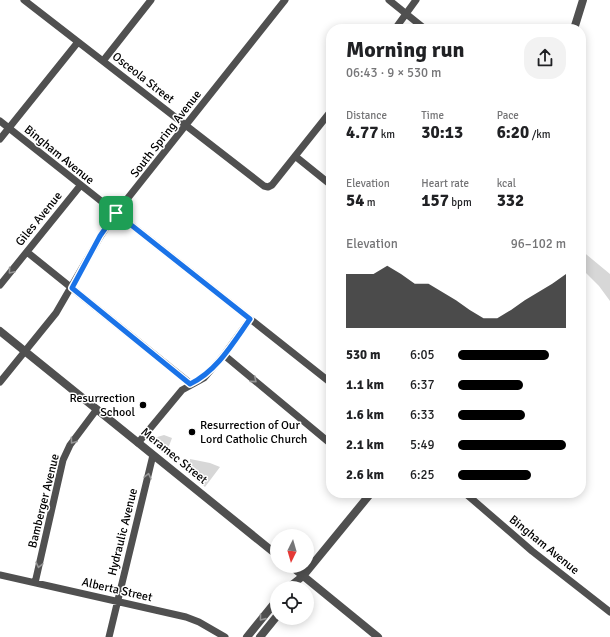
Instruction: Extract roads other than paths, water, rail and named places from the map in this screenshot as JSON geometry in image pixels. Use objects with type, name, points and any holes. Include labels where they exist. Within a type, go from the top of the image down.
[{"type":"street","name":"Osceola Street","points":[[24,0],[262,185],[268,187],[295,156]]},
{"type":"street","points":[[103,61],[151,0]]},
{"type":"street","name":"South Spring Avenue","points":[[0,382],[56,313],[72,288],[100,236],[116,213],[285,0]]},
{"type":"street","points":[[389,0],[419,24]]},
{"type":"street","points":[[399,24],[416,0]]},
{"type":"street","points":[[576,24],[583,0]]},
{"type":"street","points":[[0,139],[78,42]]},
{"type":"street","points":[[326,117],[295,156],[326,181]]},
{"type":"street","name":"Bingham Avenue","points":[[0,121],[80,186],[326,379]]},
{"type":"street","name":"Giles Avenue","points":[[0,285],[80,186]]},
{"type":"street","points":[[26,252],[190,384]]},
{"type":"street","points":[[138,443],[182,390],[190,384],[204,378],[224,355],[250,319]]},
{"type":"street","name":"Meramec Street","points":[[0,331],[270,549]]},
{"type":"street","points":[[224,355],[326,440]]},
{"type":"street","name":"Bamberger Avenue","points":[[35,583],[63,460],[70,445],[97,410]]},
{"type":"street","name":"Hydraulic Avenue","points":[[110,637],[117,602],[153,455]]},
{"type":"street","points":[[300,581],[367,498]]},
{"type":"street","name":"Bingham Avenue","points":[[471,498],[532,551],[610,612]]},
{"type":"street","points":[[299,573],[378,637]]},
{"type":"street","name":"Alberta Street","points":[[0,576],[186,617],[199,622],[224,637]]},
{"type":"street","points":[[297,581],[303,576]]},
{"type":"street","points":[[246,637],[270,608]]},
{"type":"street","points":[[260,637],[270,625]]},
{"type":"place","name":"Resurrection School","points":[[143,405]]},
{"type":"place","name":"Resurrection of Our Lord Catholic Church","points":[[192,432]]}]
